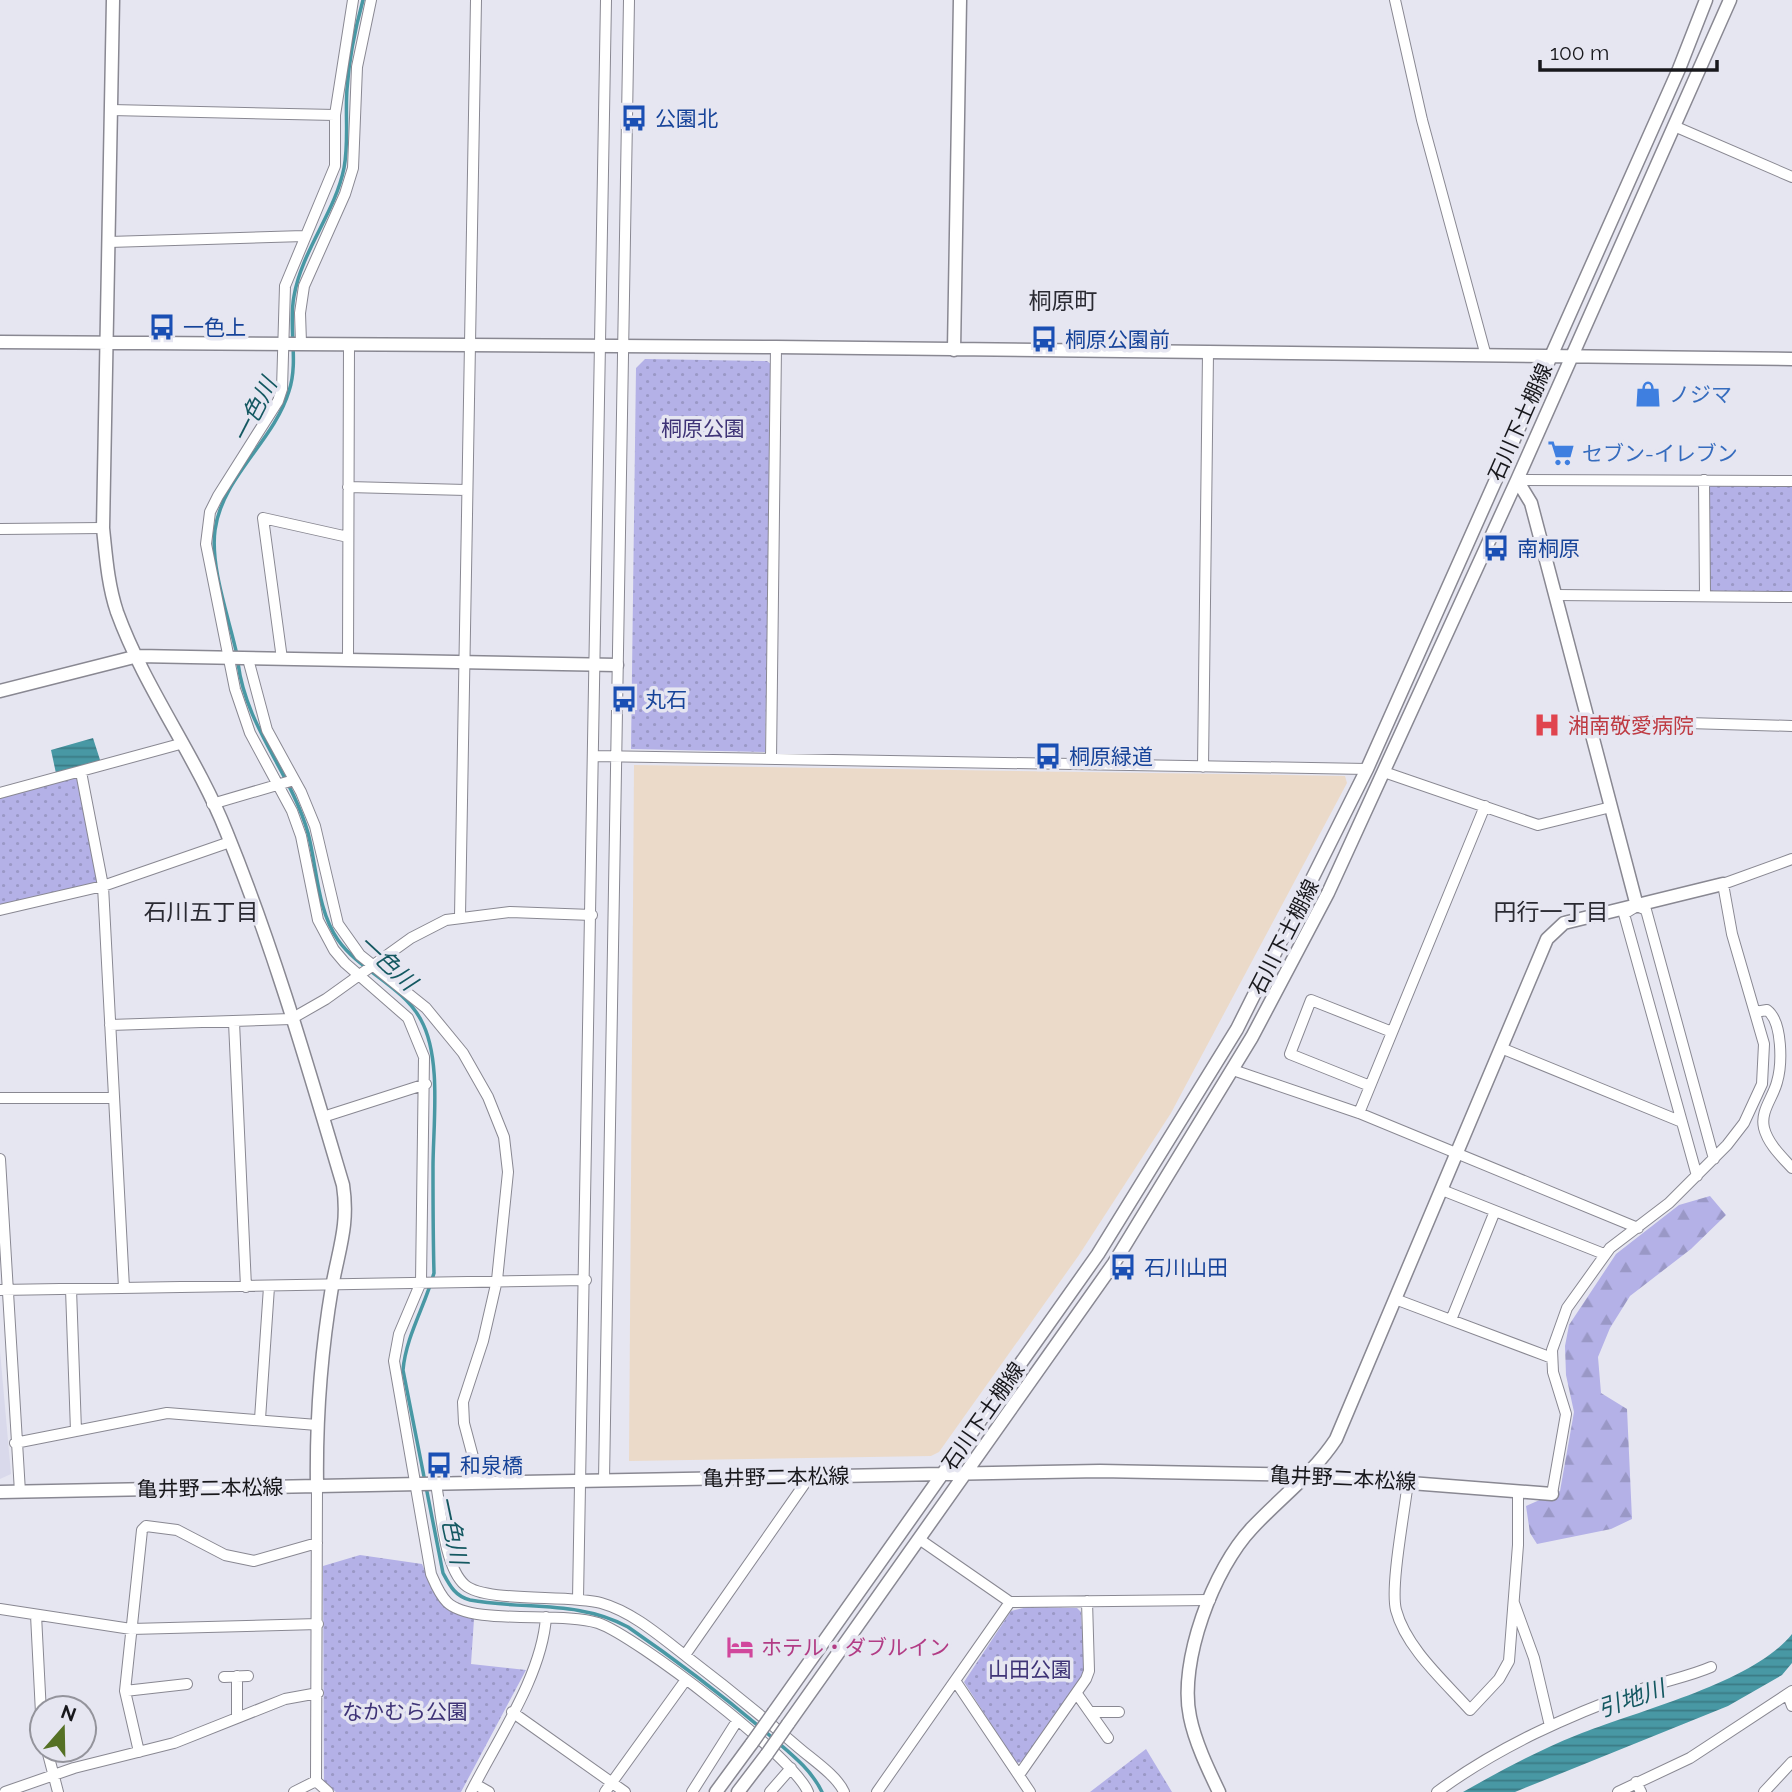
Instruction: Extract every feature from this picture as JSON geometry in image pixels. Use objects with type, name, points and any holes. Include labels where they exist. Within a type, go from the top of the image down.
[{"type":"street","points":[[113,0],[103,528],[108,578],[117,612],[230,842],[323,1117],[343,1185],[347,1212],[332,1286],[317,1425],[316,1781],[328,1792]]},
{"type":"street","points":[[291,343],[285,286],[335,166],[335,115],[353,0]]},
{"type":"street","points":[[371,0],[357,67],[353,168],[345,194],[304,286],[278,401],[218,496],[206,529],[216,605],[267,730],[315,826],[338,924],[351,945],[407,991],[445,1030],[474,1070],[498,1119],[508,1154],[508,1172],[496,1280],[483,1341],[463,1402],[464,1423],[480,1483]]},
{"type":"street","points":[[460,916],[475,0]]},
{"type":"street","points":[[578,1599],[586,1280],[606,0]]},
{"type":"street","points":[[604,1480],[629,0]]},
{"type":"street","points":[[954,349],[960,0]]},
{"type":"street","points":[[1395,0],[1422,120],[1486,356]]},
{"type":"street","name":"石川下土棚線","points":[[716,1792],[1098,1254],[1231,1040],[1328,852],[1367,769],[1548,357],[1679,69],[1706,0]]},
{"type":"street","name":"石川下土棚線","points":[[738,1792],[1114,1263],[1233,1070],[1328,893],[1517,481],[1730,0]]},
{"type":"street","points":[[111,110],[335,115]]},
{"type":"street","points":[[1674,126],[1792,177]]},
{"type":"street","points":[[109,242],[304,236]]},
{"type":"street","points":[[0,342],[776,346],[1792,359]]},
{"type":"street","points":[[348,659],[349,344]]},
{"type":"street","points":[[771,759],[776,346]]},
{"type":"street","points":[[1203,766],[1208,353]]},
{"type":"street","points":[[1704,480],[1705,595]]},
{"type":"street","points":[[1517,481],[1792,481]]},
{"type":"street","points":[[1517,481],[1531,503],[1637,906],[1646,911],[1714,1159]]},
{"type":"street","points":[[348,487],[466,490]]},
{"type":"street","points":[[282,659],[262,518],[348,537]]},
{"type":"street","points":[[0,529],[103,528]]},
{"type":"street","points":[[1556,595],[1792,597]]},
{"type":"street","points":[[0,691],[138,656],[617,665]]},
{"type":"street","points":[[237,659],[240,709],[301,835],[321,928],[334,950],[408,1018],[424,1057],[426,1084],[423,1282],[399,1334],[394,1361],[426,1484],[455,1573],[463,1583],[481,1593],[578,1599],[602,1604],[627,1615],[685,1655],[789,1738],[845,1791]]},
{"type":"street","points":[[1588,720],[1792,726]]},
{"type":"street","points":[[0,793],[180,744]]},
{"type":"street","points":[[593,757],[1367,769]]},
{"type":"street","points":[[81,772],[103,886],[124,1289]]},
{"type":"street","points":[[1384,772],[1538,825],[1611,807]]},
{"type":"street","points":[[212,804],[294,780]]},
{"type":"street","points":[[1359,1113],[1485,806]]},
{"type":"street","points":[[0,910],[103,886],[230,842]]},
{"type":"street","points":[[1214,1790],[1195,1732],[1188,1699],[1194,1645],[1210,1600],[1235,1551],[1250,1529],[1308,1475],[1326,1454],[1344,1424],[1536,961],[1555,928],[1586,917],[1723,884],[1792,859]]},
{"type":"street","points":[[1552,1494],[1566,1413],[1552,1358],[1555,1336],[1567,1308],[1604,1254],[1714,1159],[1744,1123],[1762,1084],[1764,1044],[1732,934],[1723,884]]},
{"type":"street","points":[[1637,906],[1624,914],[1697,1176]]},
{"type":"street","points":[[110,1025],[291,1019],[433,925],[460,916],[509,912],[592,915]]},
{"type":"street","points":[[1370,1086],[1290,1054],[1311,1000],[1392,1032]]},
{"type":"street","points":[[1755,1012],[1767,1010],[1774,1017],[1779,1055],[1777,1083],[1765,1110],[1764,1127],[1775,1148],[1792,1168]]},
{"type":"street","points":[[234,1022],[246,1287]]},
{"type":"street","points":[[1501,1048],[1682,1122]]},
{"type":"street","points":[[1233,1070],[1359,1113],[1638,1227]]},
{"type":"street","points":[[323,1117],[426,1084]]},
{"type":"street","points":[[0,1098],[114,1098]]},
{"type":"street","points":[[0,1159],[4,1290],[20,1492]]},
{"type":"street","points":[[1442,1189],[1604,1254]]},
{"type":"street","points":[[1451,1320],[1495,1211]]},
{"type":"street","points":[[4,1290],[586,1280]]},
{"type":"street","points":[[260,1419],[269,1287]]},
{"type":"street","points":[[71,1289],[76,1431]]},
{"type":"street","points":[[1395,1299],[1552,1358]]},
{"type":"street","points":[[15,1443],[167,1413],[317,1425]]},
{"type":"street","name":"亀井野二本松線","points":[[0,1492],[1165,1471],[1308,1475],[1552,1494]]},
{"type":"street","points":[[685,1655],[810,1476]]},
{"type":"street","points":[[1408,1481],[1396,1583],[1396,1610],[1425,1659],[1470,1710],[1506,1671],[1511,1651],[1518,1552],[1518,1492]]},
{"type":"street","points":[[426,1484],[431,1574],[446,1601],[473,1613],[579,1619],[599,1624],[685,1681],[737,1721],[791,1768],[808,1792]]},
{"type":"street","points":[[139,1752],[125,1691],[142,1530],[146,1526],[177,1530],[225,1555],[254,1560],[317,1543]]},
{"type":"street","points":[[919,1539],[1010,1602],[1210,1600]]},
{"type":"street","points":[[1513,1600],[1534,1658],[1550,1726]]},
{"type":"street","points":[[1019,1775],[1077,1694],[1089,1671],[1087,1601]]},
{"type":"street","points":[[877,1792],[1010,1602]]},
{"type":"street","points":[[0,1609],[131,1629],[318,1624]]},
{"type":"street","points":[[36,1615],[40,1694]]},
{"type":"street","points":[[489,1792],[473,1788],[539,1657],[545,1617]]},
{"type":"street","points":[[1437,1792],[1492,1756],[1550,1726],[1619,1697],[1711,1667]]},
{"type":"street","points":[[237,1676],[237,1718]]},
{"type":"street","points":[[224,1677],[248,1676]]},
{"type":"street","points":[[605,1792],[685,1681]]},
{"type":"street","points":[[956,1682],[1030,1792]]},
{"type":"street","points":[[125,1691],[187,1684]]},
{"type":"street","points":[[5,1792],[74,1768],[174,1743],[285,1699],[318,1693]]},
{"type":"street","points":[[1618,1792],[1638,1787],[1690,1758],[1790,1693],[1792,1706]]},
{"type":"street","points":[[1077,1694],[1108,1738]]},
{"type":"street","points":[[512,1712],[625,1792]]},
{"type":"street","points":[[1090,1712],[1119,1712]]},
{"type":"street","points":[[692,1792],[737,1721]]},
{"type":"street","points":[[1764,1792],[1792,1762]]},
{"type":"street","points":[[51,1764],[58,1792]]},
{"type":"street","points":[[770,1792],[791,1768]]},
{"type":"street","points":[[294,1792],[316,1781]]},
{"type":"shaded area","points":[[93,738],[102,766],[57,778],[51,750]]},
{"type":"shaded area","points":[[634,765],[1345,776],[1347,783],[1171,1113],[1079,1255],[939,1452],[931,1456],[629,1461]]},
{"type":"shaded area","points":[[0,1351],[11,1474],[0,1479]]},
{"type":"shaded area","points":[[1792,1634],[1792,1663],[1782,1675],[1728,1706],[1515,1792],[1463,1792],[1562,1741],[1722,1681],[1774,1651]]},
{"type":"green space","name":"桐原公園","points":[[645,359],[767,361],[772,365],[765,752],[631,749],[636,368]]},
{"type":"green space","points":[[1704,480],[1792,481],[1792,597],[1705,595]]},
{"type":"green space","points":[[81,772],[103,886],[0,910],[0,793]]},
{"type":"green space","points":[[1710,1196],[1726,1215],[1691,1249],[1630,1296],[1610,1328],[1598,1357],[1601,1393],[1627,1409],[1632,1519],[1611,1529],[1537,1544],[1530,1533],[1526,1506],[1560,1491],[1574,1412],[1566,1375],[1565,1346],[1569,1325],[1616,1254],[1679,1205]]},
{"type":"green space","name":"なかむら公園","points":[[360,1555],[422,1564],[440,1600],[453,1610],[474,1619],[471,1664],[526,1670],[461,1792],[336,1792],[324,1782],[323,1566]]},
{"type":"green space","name":"山田公園","points":[[1028,1607],[1077,1608],[1081,1612],[1084,1667],[1081,1680],[1022,1762],[1016,1763],[964,1682],[1011,1611]]},
{"type":"green space","points":[[1146,1749],[1172,1792],[1090,1792]]},
{"type":"waterway","name":"一色川","points":[[237,655],[215,560],[215,530],[227,493],[272,426],[289,391],[293,368],[294,296],[304,263],[334,201],[344,168],[348,78],[363,0]]},
{"type":"waterway","name":"一色川","points":[[238,663],[250,708],[291,790],[308,833],[322,902],[331,928],[347,951],[413,1008],[428,1036],[432,1053],[435,1092],[434,1273],[408,1345],[403,1370],[443,1573],[457,1593],[470,1600],[571,1609],[609,1618],[628,1627],[699,1678],[767,1733],[805,1767],[822,1792]]},
{"type":"place","name":"公園北","points":[[634,118]]},
{"type":"place","name":"一色上","points":[[162,327]]},
{"type":"place","name":"桐原公園前","points":[[1044,339]]},
{"type":"place","name":"ノジマ","points":[[1648,394]]},
{"type":"place","name":"セブン-イレブン","points":[[1561,453]]},
{"type":"place","name":"南桐原","points":[[1496,548]]},
{"type":"place","name":"丸石","points":[[624,699]]},
{"type":"place","name":"湘南敬愛病院","points":[[1547,725]]},
{"type":"place","name":"桐原緑道","points":[[1048,756]]},
{"type":"place","name":"石川山田","points":[[1123,1267]]},
{"type":"place","name":"和泉橋","points":[[439,1465]]},
{"type":"place","name":"ホテル・ダブルイン","points":[[740,1647]]},
{"type":"district","name":"桐原町","points":[[1063,300]]},
{"type":"district","name":"石川五丁目","points":[[201,911]]},
{"type":"district","name":"円行一丁目","points":[[1551,911]]},
{"type":"water label","name":"引地川","points":[[1631,1698]]}]
